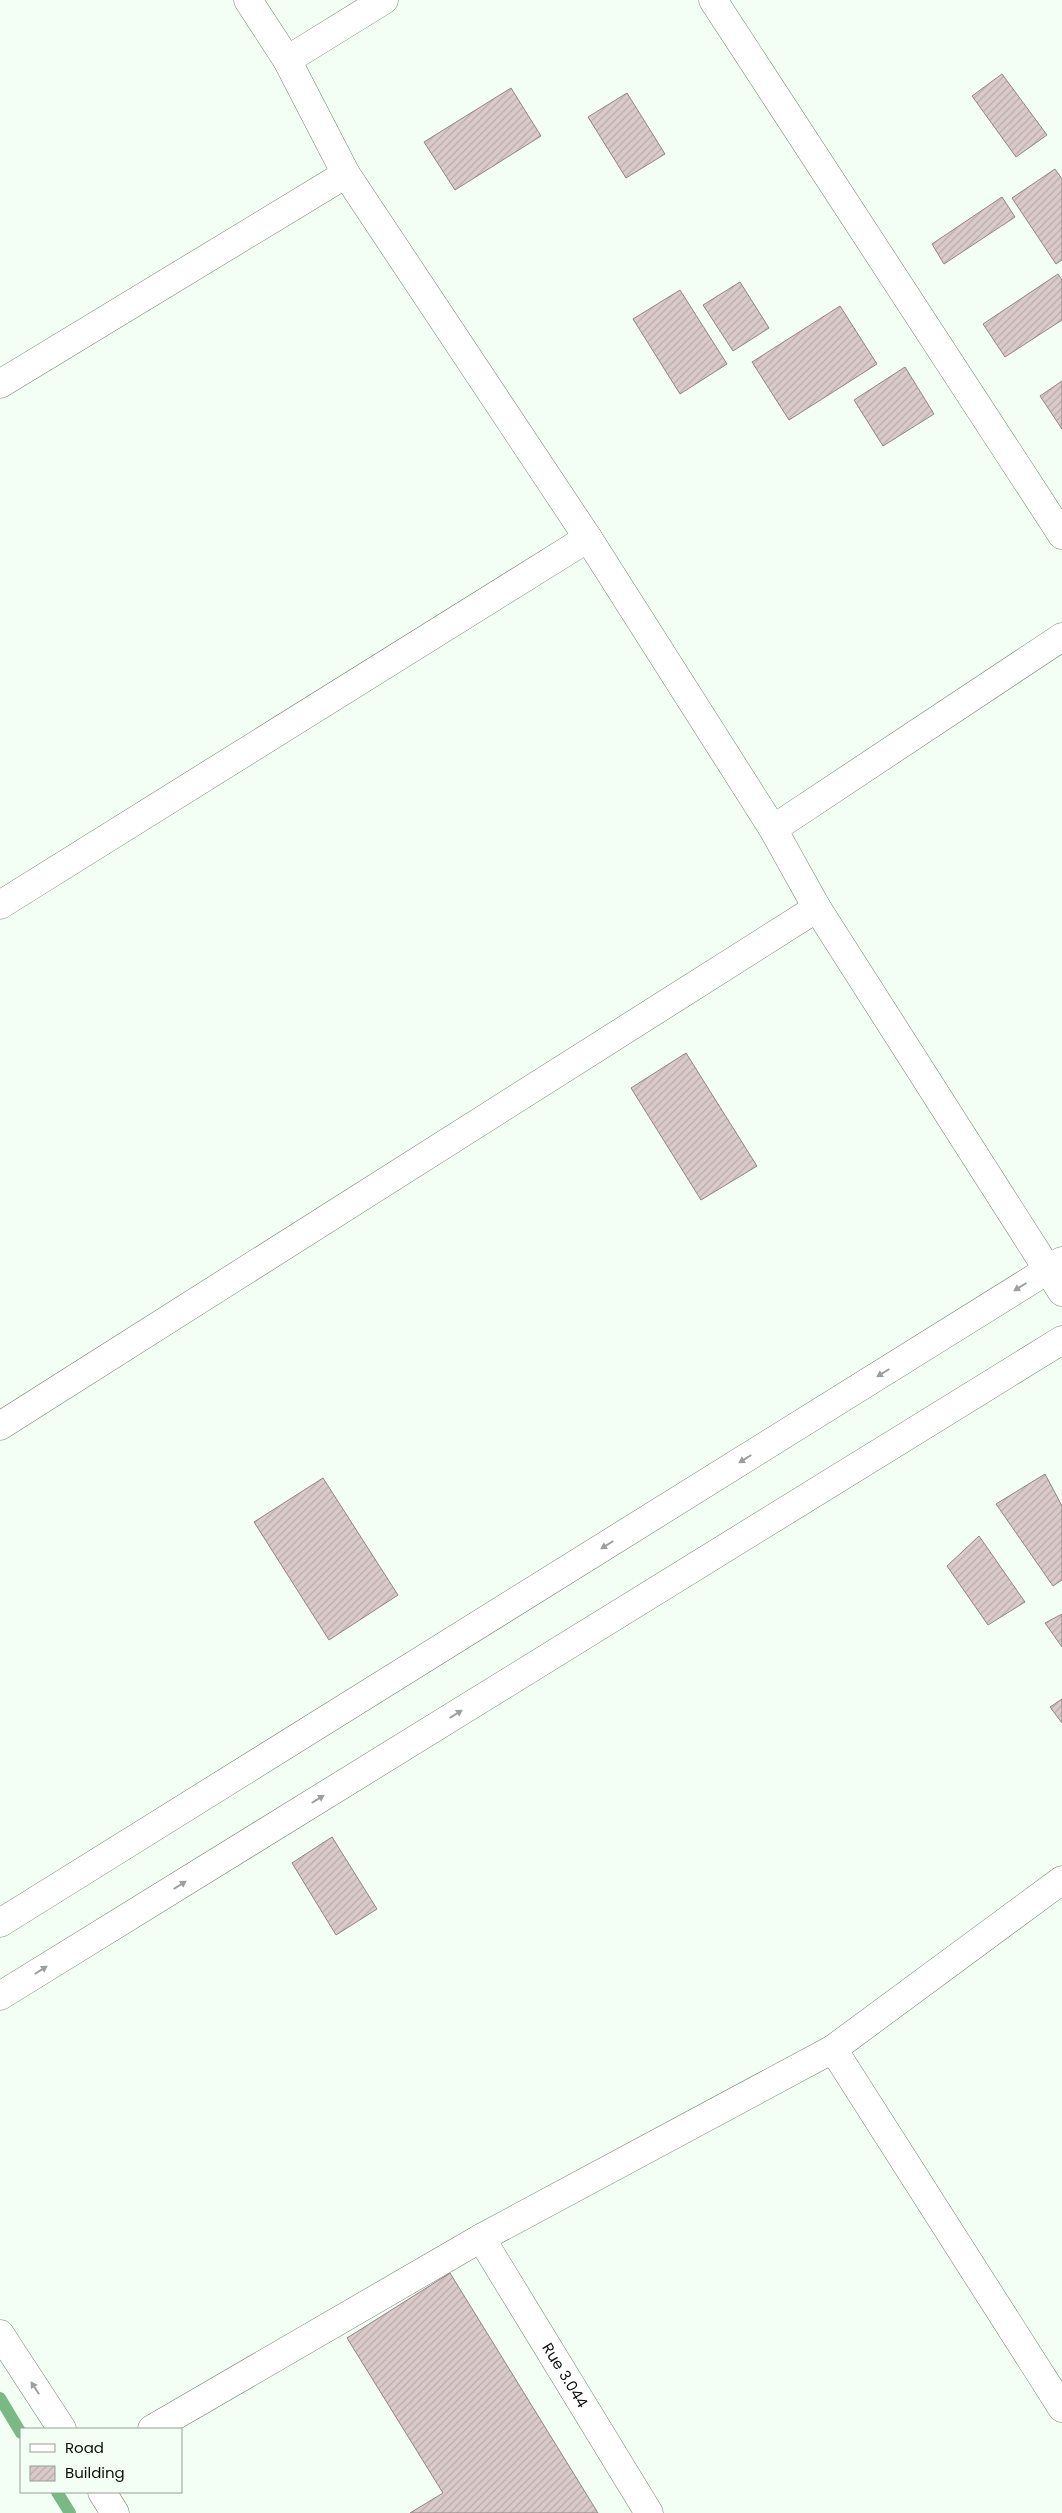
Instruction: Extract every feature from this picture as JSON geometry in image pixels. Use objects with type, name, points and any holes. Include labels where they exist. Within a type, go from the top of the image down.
[{"type":"street","points":[[248,0],[287,60],[346,174],[588,538],[773,829],[817,908],[1054,1266],[1062,1292]]},
{"type":"street","points":[[287,60],[384,0]]},
{"type":"street","points":[[713,0],[1062,535]]},
{"type":"street","points":[[0,384],[346,174]]},
{"type":"street","points":[[0,905],[588,538]]},
{"type":"street","points":[[773,829],[1062,637]]},
{"type":"street","points":[[0,1426],[817,908]]},
{"type":"street","points":[[0,1923],[1054,1266]]},
{"type":"street","points":[[0,1996],[1062,1340]]},
{"type":"street","points":[[154,2428],[481,2238],[833,2049],[1062,1880]]},
{"type":"street","points":[[833,2049],[1062,2408]]},
{"type":"street","name":"Rue 3.044","points":[[481,2238],[649,2513]]},
{"type":"street","points":[[0,2334],[61,2428]]},
{"type":"street","points":[[103,2493],[115,2513]]},
{"type":"building","points":[[1002,74],[1047,135],[1016,157],[972,96]]},
{"type":"building","points":[[511,88],[541,136],[455,190],[424,142]]},
{"type":"building","points":[[627,93],[665,154],[626,178],[588,117]]},
{"type":"building","points":[[1055,169],[1062,179],[1062,260],[1056,264],[1012,198]]},
{"type":"building","points":[[1002,197],[1015,217],[944,264],[932,244]]},
{"type":"building","points":[[1058,274],[1062,280],[1062,320],[1005,357],[983,324]]},
{"type":"building","points":[[740,282],[769,328],[733,351],[703,305]]},
{"type":"building","points":[[680,290],[727,364],[680,394],[633,319]]},
{"type":"building","points":[[840,306],[877,364],[789,420],[752,362]]},
{"type":"building","points":[[905,367],[934,414],[883,446],[854,400]]},
{"type":"building","points":[[1062,381],[1062,429],[1040,396]]},
{"type":"building","points":[[686,1053],[757,1166],[701,1200],[631,1088]]},
{"type":"building","points":[[1045,1474],[1062,1506],[1062,1580],[1053,1586],[996,1504]]},
{"type":"building","points":[[323,1478],[398,1595],[329,1640],[254,1522]]},
{"type":"building","points":[[979,1536],[1025,1602],[988,1625],[947,1566]]},
{"type":"building","points":[[1062,1614],[1062,1647],[1045,1623]]},
{"type":"building","points":[[1062,1699],[1062,1723],[1050,1707]]},
{"type":"building","points":[[332,1837],[377,1909],[336,1935],[292,1863]]},
{"type":"building","points":[[450,2273],[598,2513],[410,2513],[443,2493],[347,2338]]},
{"type":"waterway","points":[[0,2398],[20,2431]]},
{"type":"waterway","points":[[58,2493],[70,2513]]}]
